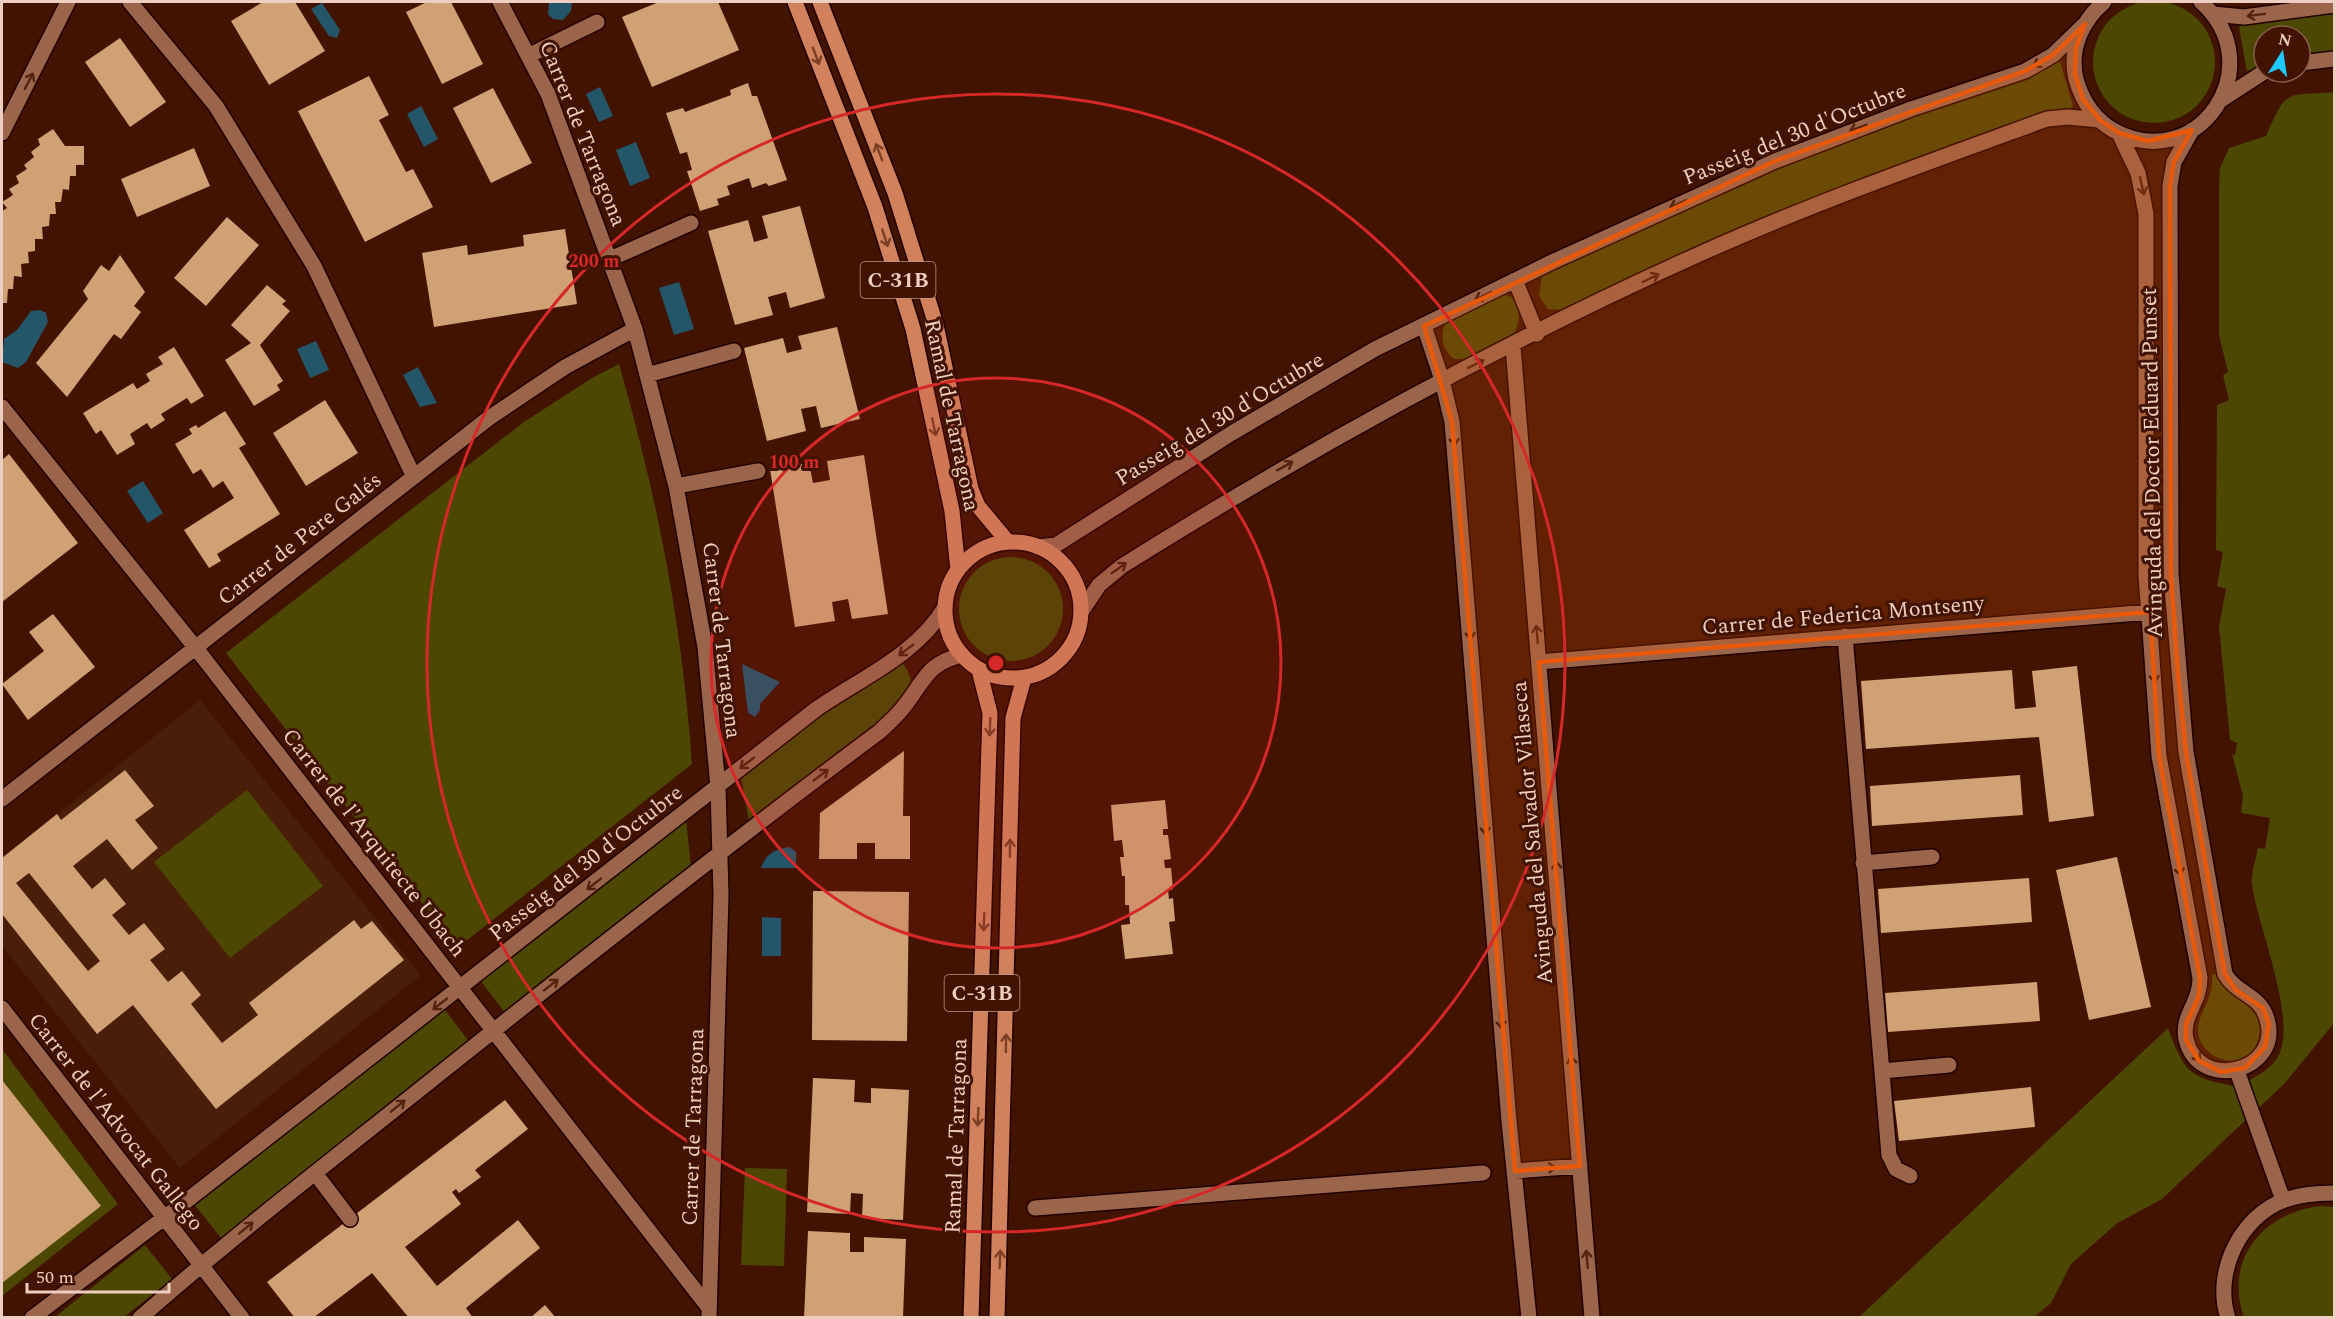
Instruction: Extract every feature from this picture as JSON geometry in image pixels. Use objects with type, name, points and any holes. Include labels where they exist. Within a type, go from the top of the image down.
[{"type":"main road","name":"Ramal de Tarragona","points":[[795,2],[875,207],[913,329],[952,511],[958,570]]},
{"type":"main road","name":"Ramal de Tarragona","points":[[820,2],[895,193],[936,325],[971,489],[978,506],[1008,542]]},
{"type":"main road","name":"C-31B","points":[[1008,542],[1038,547],[1056,558],[1070,573],[1077,585],[1081,612],[1078,630],[1070,648],[1058,662],[1042,672],[1024,678],[993,676],[980,670],[962,655],[949,633],[945,607],[948,588],[958,570],[980,550],[1008,542]]},
{"type":"main road","name":"Ramal de Tarragona","points":[[971,1317],[990,713],[980,670]]},
{"type":"main road","name":"C-31B","points":[[997,1317],[1013,718],[1024,678]]},
{"type":"street","points":[[2,133],[68,2]]},
{"type":"street","points":[[130,2],[216,106],[314,266],[414,477]]},
{"type":"street","name":"Carrer de Tarragona","points":[[500,2],[530,55],[548,94],[635,329],[676,486],[705,647],[718,787],[721,853],[709,1313]]},
{"type":"street","name":"Passeig del 30 d'Octubre","points":[[1038,547],[1056,544],[1232,433],[1376,349],[1515,280],[1775,161],[1911,109],[2025,70],[2053,55],[2104,2]]},
{"type":"street","points":[[2209,6],[2244,17],[2334,5]]},
{"type":"street","points":[[2085,24],[2076,48],[2075,74],[2084,99],[2100,120],[2119,133],[2148,141],[2163,140],[2192,130],[2204,122],[2221,100],[2230,75],[2226,36],[2209,6]]},
{"type":"street","points":[[530,55],[597,22]]},
{"type":"street","points":[[2312,62],[2334,60]]},
{"type":"street","points":[[2221,100],[2252,80]]},
{"type":"street","points":[[1081,612],[1099,585],[1122,566],[1279,469],[1442,380],[1704,252],[1877,182],[2047,120],[2068,117],[2100,120]]},
{"type":"street","name":"Avinguda del Doctor Eduard Punset","points":[[2119,133],[2138,172],[2146,214],[2144,409],[2146,575],[2159,756],[2200,978],[2199,996],[2186,1023],[2186,1040],[2193,1055],[2206,1066],[2221,1072],[2237,1071],[2251,1065],[2262,1054],[2268,1040],[2269,1024],[2258,1002],[2236,990],[2225,974],[2186,752],[2171,574],[2170,186],[2174,162],[2192,130]]},
{"type":"street","points":[[610,259],[691,223]]},
{"type":"street","points":[[1515,280],[1537,334]]},
{"type":"street","points":[[1424,326],[1442,380]]},
{"type":"street","name":"Carrer de Pere Galés","points":[[2,799],[414,477],[528,392],[565,367],[635,329]]},
{"type":"street","name":"Avinguda del Salvador Vilaseca","points":[[1513,346],[1592,1317]]},
{"type":"street","points":[[647,375],[734,351]]},
{"type":"street","name":"Avinguda del Salvador Vilaseca","points":[[1442,380],[1452,422],[1529,1317]]},
{"type":"street","name":"Carrer de l'Arquitecte Ubach","points":[[2,407],[195,647],[494,1030],[709,1313]]},
{"type":"street","points":[[676,486],[758,471]]},
{"type":"street","name":"Passeig del 30 d'Octubre","points":[[32,1317],[164,1218],[815,711],[911,646],[929,630],[945,607]]},
{"type":"street","name":"Carrer de Federica Montseny","points":[[1539,662],[2150,612]]},
{"type":"street","points":[[1845,636],[1888,1155],[1896,1169],[1910,1176]]},
{"type":"street","points":[[140,1317],[200,1265],[494,1030],[879,732],[894,719],[927,672],[938,663],[962,655]]},
{"type":"street","points":[[1863,863],[1932,857]]},
{"type":"street","name":"Carrer de l'Advocat Gallego","points":[[2,1008],[242,1317]]},
{"type":"street","points":[[1882,1071],[1949,1065]]},
{"type":"street","points":[[2237,1071],[2283,1200]]},
{"type":"street","points":[[1515,1171],[1580,1166]]},
{"type":"street","points":[[315,1173],[350,1219]]},
{"type":"street","points":[[1035,1208],[1483,1173]]},
{"type":"street","points":[[2226,1316],[2225,1277],[2234,1246],[2260,1214],[2283,1200],[2309,1193],[2334,1193]]},
{"type":"highlighted area","points":[[2085,24],[2076,48],[2075,74],[2083,99],[2100,120],[2119,133],[2148,141],[2192,130],[2174,162],[2170,186],[2171,574],[2178,673],[2186,752],[2225,974],[2236,990],[2263,1008],[2269,1024],[2265,1047],[2245,1068],[2221,1072],[2199,1061],[2186,1040],[2186,1024],[2199,996],[2200,978],[2159,756],[2150,612],[1539,662],[1580,1166],[1515,1171],[1452,422],[1424,326],[1775,161],[2025,71],[2053,55]]},
{"type":"shaded area","points":[[2154,1],[2177,6],[2197,19],[2210,39],[2215,62],[2210,85],[2197,105],[2177,118],[2154,123],[2131,118],[2111,105],[2098,85],[2093,62],[2098,39],[2111,19],[2131,6]]},
{"type":"shaded area","points":[[2334,10],[2334,52],[2312,55],[2312,24],[2252,24],[2252,70],[2247,71],[2239,28],[2241,22]]},
{"type":"shaded area","points":[[2059,58],[2073,106],[2068,111],[1564,310],[1548,309],[1539,296],[1542,276],[1548,269],[1730,187]]},
{"type":"shaded area","points":[[2334,92],[2334,1023],[2285,1083],[2162,1199],[2116,1224],[2071,1264],[2051,1303],[2034,1317],[1858,1318],[2168,1028],[2185,1065],[2200,1077],[2209,1080],[2238,1087],[2268,1068],[2276,1060],[2282,1044],[2284,1024],[2281,1000],[2252,884],[2258,848],[2265,849],[2270,818],[2241,813],[2243,796],[2232,754],[2235,755],[2237,743],[2230,740],[2219,626],[2226,589],[2217,586],[2223,552],[2216,550],[2217,405],[2229,400],[2223,375],[2228,372],[2219,335],[2220,168],[2229,148],[2266,136],[2278,109],[2289,98],[2296,95]]},
{"type":"shaded area","points":[[1501,294],[1512,297],[1517,306],[1519,320],[1513,335],[1465,359],[1454,359],[1443,343],[1445,323],[1456,315]]},
{"type":"shaded area","points":[[619,364],[657,514],[675,612],[688,712],[692,764],[457,948],[226,653],[524,422],[592,378]]},
{"type":"shaded area","points":[[1011,557],[1031,561],[1048,572],[1059,589],[1063,609],[1059,629],[1048,646],[1031,657],[1011,661],[991,657],[974,646],[963,629],[959,609],[963,589],[974,572],[991,561]]},
{"type":"shaded area","points":[[901,661],[910,676],[911,683],[901,701],[863,738],[838,758],[749,822],[741,777],[822,715]]},
{"type":"shaded area","points":[[200,700],[421,975],[180,1168],[2,946],[2,858]]},
{"type":"shaded area","points":[[247,790],[323,886],[230,958],[154,862]]},
{"type":"shaded area","points":[[686,819],[691,867],[506,1014],[480,980]]},
{"type":"shaded area","points":[[2217,974],[2232,992],[2248,1005],[2259,1020],[2260,1030],[2257,1043],[2251,1053],[2234,1061],[2215,1056],[2207,1050],[2198,1032],[2212,984],[2212,975]]},
{"type":"shaded area","points":[[445,1010],[471,1044],[221,1238],[194,1204]]},
{"type":"shaded area","points":[[2,1049],[118,1204],[2,1296]]},
{"type":"shaded area","points":[[745,1168],[787,1169],[784,1266],[741,1265]]},
{"type":"shaded area","points":[[2322,1206],[2334,1207],[2334,1317],[2244,1317],[2239,1296],[2239,1276],[2244,1258],[2254,1242],[2267,1228],[2283,1217],[2301,1210]]},
{"type":"shaded area","points":[[145,1245],[172,1279],[124,1317],[55,1317]]},
{"type":"water","points":[[549,2],[572,2],[571,11],[563,20],[553,19],[548,14]]},
{"type":"water","points":[[322,3],[340,30],[337,38],[329,36],[311,9]]},
{"type":"water","points":[[600,87],[613,116],[599,122],[586,94]]},
{"type":"water","points":[[421,106],[438,139],[424,147],[407,114]]},
{"type":"water","points":[[636,142],[650,178],[630,186],[616,150]]},
{"type":"water","points":[[679,282],[694,329],[674,335],[659,288]]},
{"type":"water","points":[[40,310],[46,313],[48,322],[26,362],[18,368],[2,362],[4,339],[17,330],[31,311]]},
{"type":"water","points":[[316,341],[329,370],[310,378],[297,349]]},
{"type":"water","points":[[418,367],[437,403],[420,407],[403,375]]},
{"type":"water","points":[[143,481],[163,513],[148,523],[127,491]]},
{"type":"water","points":[[742,664],[780,682],[760,704],[760,710],[755,717],[748,713]]},
{"type":"water","points":[[790,847],[796,852],[796,868],[761,868],[772,853]]},
{"type":"water","points":[[762,917],[781,918],[781,956],[762,956]]},
{"type":"building","points":[[263,2],[295,2],[325,51],[269,85],[231,21]]},
{"type":"building","points":[[427,2],[451,2],[483,64],[442,84],[406,12]]},
{"type":"building","points":[[659,2],[718,2],[739,50],[652,87],[622,17]]},
{"type":"building","points":[[120,38],[166,102],[130,127],[85,62]]},
{"type":"building","points":[[369,76],[389,115],[379,120],[406,172],[413,169],[433,207],[365,242],[298,111]]},
{"type":"building","points":[[748,83],[752,96],[757,96],[787,180],[769,186],[766,183],[752,188],[749,178],[727,186],[730,195],[717,199],[719,205],[700,211],[687,171],[692,170],[687,152],[680,154],[666,113],[683,108],[685,112],[731,95],[730,90]]},
{"type":"building","points":[[493,88],[532,163],[491,183],[453,108]]},
{"type":"building","points":[[53,129],[65,146],[84,146],[84,165],[76,165],[76,176],[70,176],[69,190],[63,189],[61,202],[55,202],[56,214],[50,214],[49,226],[42,227],[43,239],[35,239],[35,251],[28,252],[29,263],[21,264],[22,277],[14,276],[13,289],[8,289],[7,303],[2,303],[2,211],[7,208],[2,202],[13,195],[9,189],[19,183],[16,176],[27,169],[24,165],[34,157],[31,152],[40,145],[38,139]]},
{"type":"building","points":[[194,148],[210,186],[137,217],[121,179]]},
{"type":"building","points":[[800,206],[825,298],[790,308],[786,292],[768,297],[773,315],[735,325],[708,231],[748,220],[754,242],[768,238],[762,216]]},
{"type":"building","points":[[227,217],[259,245],[206,306],[174,278]]},
{"type":"building","points":[[565,229],[577,304],[434,327],[422,253],[467,245],[468,255],[524,246],[523,235]]},
{"type":"building","points":[[120,255],[145,292],[134,306],[141,312],[121,339],[114,334],[67,397],[36,363],[88,299],[83,291],[101,265],[109,271]]},
{"type":"building","points":[[267,285],[286,301],[282,304],[290,311],[260,345],[283,381],[277,385],[280,390],[254,406],[225,360],[251,343],[231,325]]},
{"type":"building","points":[[837,327],[860,419],[821,428],[816,406],[801,409],[806,431],[767,441],[744,348],[783,338],[787,353],[802,349],[798,336]]},
{"type":"building","points":[[174,347],[204,396],[191,404],[187,398],[161,414],[165,420],[151,429],[147,423],[130,434],[135,444],[117,455],[101,430],[96,434],[83,413],[133,383],[137,389],[150,381],[146,374],[163,364],[158,357]]},
{"type":"building","points":[[325,400],[358,453],[306,486],[273,433]]},
{"type":"building","points":[[225,411],[246,444],[239,448],[280,514],[217,554],[221,561],[209,568],[184,530],[234,498],[223,481],[213,488],[201,469],[193,474],[175,444],[192,434],[189,429],[196,425],[198,428]]},
{"type":"building","points":[[9,454],[78,543],[2,602],[2,460]]},
{"type":"building","points":[[864,455],[888,614],[852,619],[848,599],[832,602],[835,621],[795,627],[770,469],[809,463],[813,483],[830,480],[827,461]]},
{"type":"building","points":[[53,614],[95,667],[28,720],[2,684],[44,651],[29,632]]},
{"type":"building","points":[[2077,666],[2094,816],[2049,822],[2039,737],[1866,749],[1861,681],[2012,670],[2015,709],[2036,707],[2032,671]]},
{"type":"building","points":[[904,751],[903,816],[910,816],[910,859],[875,859],[875,843],[857,843],[857,859],[819,859],[820,813]]},
{"type":"building","points":[[125,770],[154,806],[135,820],[158,848],[132,870],[107,839],[73,866],[92,889],[105,878],[126,904],[112,915],[129,935],[144,923],[165,949],[150,960],[168,982],[182,971],[201,995],[191,1004],[222,1043],[258,1015],[249,1003],[354,920],[361,929],[372,921],[404,960],[216,1109],[133,1005],[97,1034],[2,914],[2,858],[57,814],[61,820]],"holes":[[[29,873],[100,961],[88,971],[16,883]]]},
{"type":"building","points":[[2020,775],[2023,815],[1872,826],[1870,786]]},
{"type":"building","points":[[1165,800],[1168,829],[1163,829],[1163,835],[1168,835],[1171,859],[1164,860],[1165,868],[1171,868],[1173,889],[1168,890],[1169,899],[1173,898],[1175,921],[1169,922],[1173,954],[1125,959],[1121,925],[1130,924],[1129,905],[1125,905],[1125,876],[1122,876],[1120,857],[1124,857],[1122,840],[1114,841],[1111,805]]},
{"type":"building","points":[[2117,857],[2151,1007],[2089,1020],[2056,870]]},
{"type":"building","points":[[2029,878],[2032,922],[1881,933],[1878,889]]},
{"type":"building","points":[[813,891],[909,892],[907,1041],[812,1040]]},
{"type":"building","points":[[2037,982],[2040,1021],[1888,1032],[1885,993]]},
{"type":"building","points":[[813,1078],[855,1080],[854,1102],[871,1103],[871,1088],[909,1090],[903,1220],[862,1218],[863,1194],[851,1193],[850,1214],[807,1212]]},
{"type":"building","points":[[2,1080],[101,1206],[2,1283]]},
{"type":"building","points":[[2031,1087],[2035,1127],[1899,1141],[1894,1101]]},
{"type":"building","points":[[505,1100],[528,1129],[475,1170],[481,1177],[459,1193],[456,1189],[452,1192],[461,1204],[405,1247],[437,1286],[518,1220],[540,1248],[466,1308],[473,1318],[409,1318],[372,1273],[313,1318],[295,1318],[267,1282]]},
{"type":"building","points":[[808,1231],[850,1233],[850,1252],[864,1252],[864,1237],[906,1239],[903,1318],[804,1318]]},
{"type":"building","points":[[545,1305],[556,1318],[530,1318]]}]
